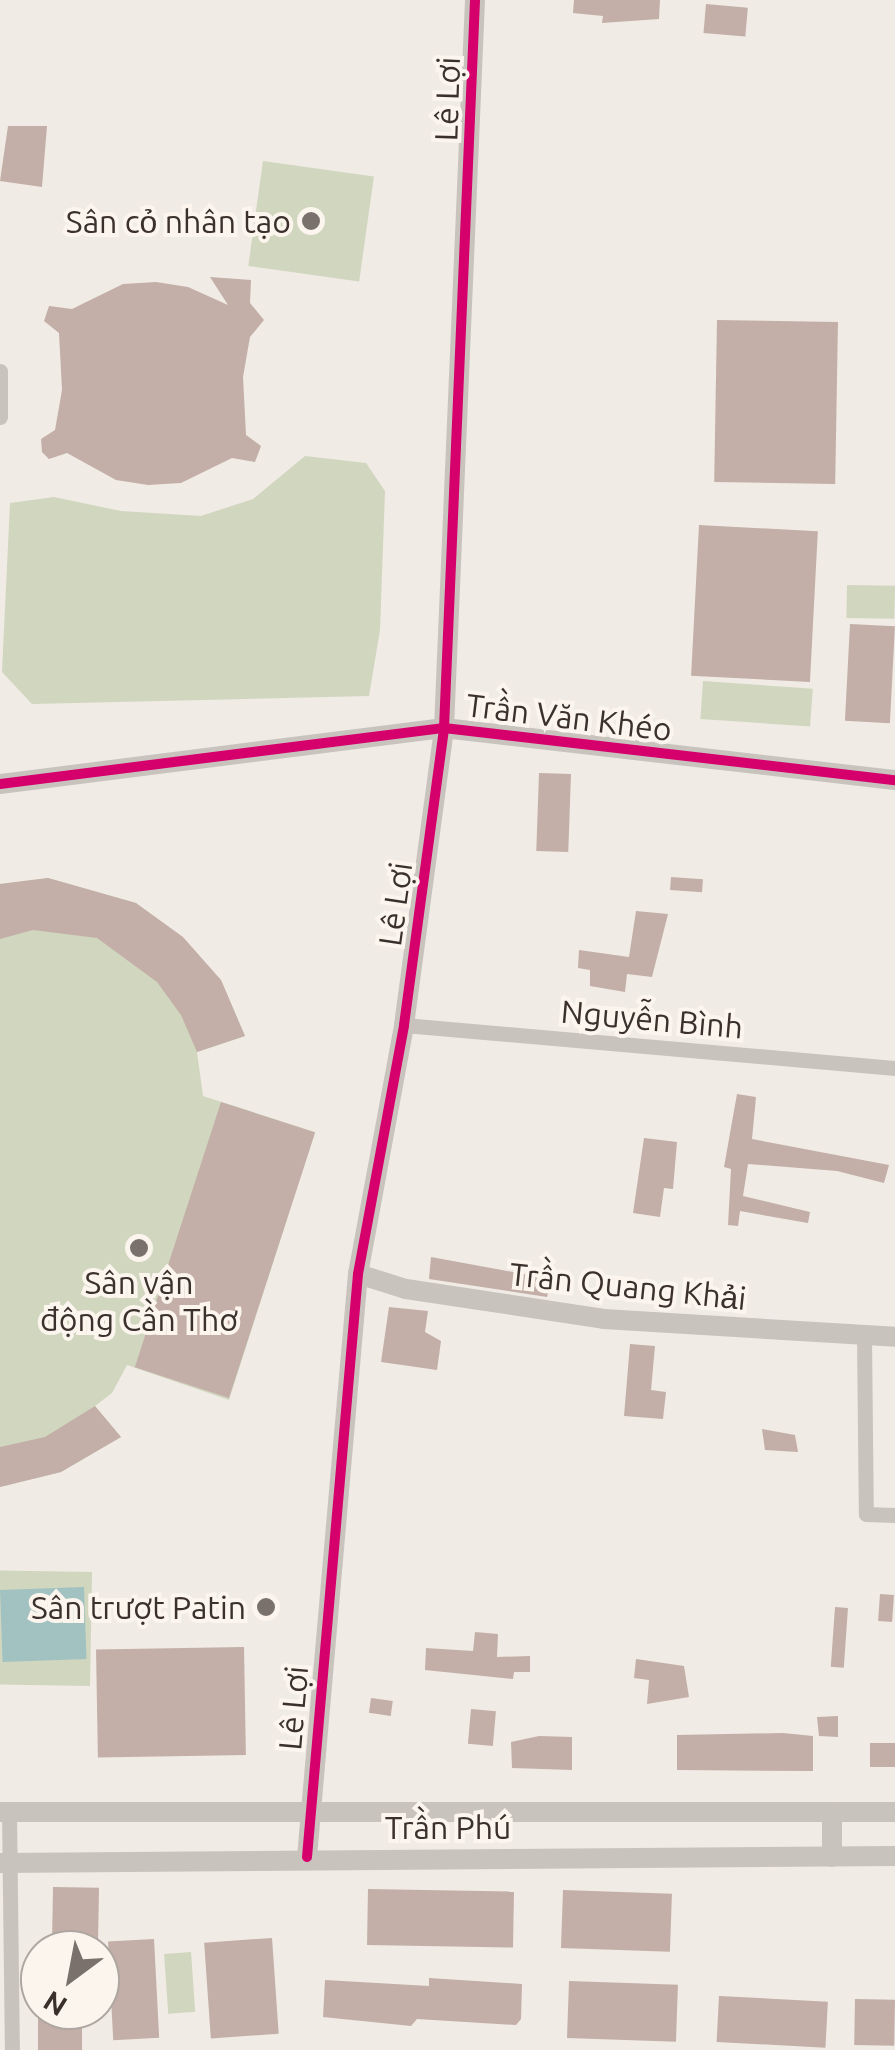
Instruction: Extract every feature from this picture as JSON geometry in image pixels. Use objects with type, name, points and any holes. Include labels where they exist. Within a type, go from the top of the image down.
[{"type":"street","name":"Lê Lợi","points":[[307,1857],[358,1274],[404,1026],[444,728],[475,0]]},
{"type":"street","points":[[0,371],[0,417]]},
{"type":"street","name":"Trần Văn Khéo","points":[[0,784],[444,728],[895,780]]},
{"type":"street","name":"Nguyễn Bình","points":[[404,1026],[895,1068]]},
{"type":"street","name":"Trần Quang Khải","points":[[358,1274],[406,1289],[604,1319],[895,1337]]},
{"type":"street","points":[[864,1336],[866,1514],[895,1516]]},
{"type":"street","points":[[4,1812],[12,2050]]},
{"type":"street","name":"Trần Phú","points":[[4,1812],[895,1812]]},
{"type":"street","points":[[832,1813],[832,1856]]},
{"type":"street","name":"Trần Phú","points":[[4,1863],[307,1857],[895,1856]]},
{"type":"green space","name":"Sân cỏ nhân tạo","points":[[263,161],[374,177],[359,282],[248,266]]},
{"type":"green space","points":[[305,456],[366,463],[385,491],[380,630],[369,696],[32,704],[2,672],[10,503],[54,497],[121,511],[201,516],[253,499]]},
{"type":"green space","points":[[847,585],[895,586],[894,619],[846,618]]},
{"type":"green space","points":[[703,681],[813,689],[810,727],[700,719]]},
{"type":"green space","name":"Sân vận động Cần Thơ","points":[[48,878],[136,903],[221,980],[245,1036],[197,1052],[203,1096],[315,1132],[229,1400],[127,1365],[112,1393],[95,1406],[121,1437],[61,1472],[0,1487],[0,884]]},
{"type":"green space","points":[[0,1570],[92,1572],[90,1686],[0,1684]]},
{"type":"green space","points":[[191,1952],[195,2012],[168,2014],[164,1954]]},
{"type":"water","points":[[84,1587],[87,1659],[3,1662],[0,1590]]},
{"type":"building","points":[[574,0],[660,0],[659,19],[602,23],[603,16],[573,13]]},
{"type":"building","points":[[706,4],[748,8],[745,37],[703,33]]},
{"type":"building","points":[[8,126],[47,126],[42,187],[0,181]]},
{"type":"building","points":[[210,277],[251,280],[250,303],[264,320],[250,337],[243,377],[246,435],[261,446],[255,462],[232,458],[181,483],[148,485],[116,480],[67,453],[49,459],[42,452],[41,439],[55,430],[62,390],[59,333],[44,321],[49,306],[72,309],[123,284],[156,282],[188,287],[228,305]]},
{"type":"building","points":[[717,320],[838,322],[835,484],[714,482]]},
{"type":"building","points":[[699,525],[818,531],[810,682],[691,676]]},
{"type":"building","points":[[850,624],[895,626],[890,723],[845,721]]},
{"type":"building","points":[[539,773],[571,774],[568,852],[536,851]]},
{"type":"building","points":[[671,877],[703,879],[702,892],[670,890]]},
{"type":"building","points":[[48,878],[136,903],[183,937],[221,980],[245,1036],[197,1052],[181,1015],[157,982],[97,938],[33,930],[0,939],[0,884]]},
{"type":"building","points":[[636,911],[668,914],[652,977],[627,974],[625,992],[590,986],[590,970],[578,968],[579,950],[629,957]]},
{"type":"building","points":[[737,1094],[756,1097],[752,1139],[889,1165],[884,1183],[837,1171],[748,1164],[743,1196],[810,1212],[808,1223],[740,1211],[738,1226],[728,1225],[731,1169],[724,1167]]},
{"type":"building","points":[[221,1102],[315,1133],[229,1398],[135,1367]]},
{"type":"building","points":[[644,1138],[677,1142],[673,1189],[664,1188],[660,1217],[633,1213]]},
{"type":"building","points":[[431,1257],[551,1279],[547,1297],[429,1279]]},
{"type":"building","points":[[389,1307],[428,1311],[425,1332],[441,1341],[437,1370],[381,1362]]},
{"type":"building","points":[[630,1344],[655,1346],[651,1390],[666,1392],[663,1419],[624,1416]]},
{"type":"building","points":[[95,1406],[121,1437],[61,1472],[0,1487],[0,1447],[45,1437]]},
{"type":"building","points":[[762,1429],[795,1435],[798,1452],[765,1450]]},
{"type":"building","points":[[880,1594],[894,1595],[892,1622],[878,1621]]},
{"type":"building","points":[[835,1607],[848,1608],[844,1668],[831,1667]]},
{"type":"building","points":[[475,1632],[498,1634],[497,1657],[530,1656],[530,1672],[514,1672],[513,1679],[425,1670],[426,1648],[473,1651]]},
{"type":"building","points":[[244,1647],[246,1755],[98,1758],[96,1650]]},
{"type":"building","points":[[636,1659],[684,1666],[689,1697],[647,1704],[649,1680],[634,1678]]},
{"type":"building","points":[[371,1698],[393,1701],[391,1716],[369,1713]]},
{"type":"building","points":[[471,1709],[496,1711],[493,1746],[468,1744]]},
{"type":"building","points":[[838,1716],[838,1737],[819,1736],[817,1717]]},
{"type":"building","points":[[677,1735],[813,1736],[813,1771],[677,1770]]},
{"type":"building","points":[[539,1736],[572,1737],[572,1770],[512,1768],[511,1742]]},
{"type":"building","points":[[870,1743],[895,1743],[895,1767],[870,1767]]},
{"type":"building","points":[[53,1887],[99,1888],[98,1930],[52,1930]]},
{"type":"building","points":[[368,1889],[514,1892],[513,1948],[367,1945]]},
{"type":"building","points":[[563,1890],[672,1894],[670,1952],[561,1948]]},
{"type":"building","points":[[272,1938],[279,2034],[211,2039],[204,1943]]},
{"type":"building","points":[[154,1939],[159,2038],[113,2040],[113,2030],[120,2030],[120,1941]]},
{"type":"building","points":[[429,1978],[522,1984],[521,2019],[516,2025],[417,2019],[411,2026],[323,2017],[325,1980],[429,1986]]},
{"type":"building","points":[[569,1981],[678,1985],[676,2042],[567,2038]]},
{"type":"building","points":[[719,1996],[828,2002],[825,2048],[717,2042]]},
{"type":"building","points":[[855,1999],[895,2000],[894,2046],[854,2045]]},
{"type":"building","points":[[38,2030],[82,2030],[82,2050],[38,2050]]},
{"type":"cycle path","points":[[307,1857],[358,1274],[404,1025],[444,728],[475,0]]},
{"type":"cycle path","points":[[0,784],[444,728],[895,780]]},
{"type":"place","name":"Sân cỏ nhân tạo","points":[[311,221]]},
{"type":"place","name":"Sân vận động Cần Thơ","points":[[139,1248]]},
{"type":"place","name":"Sân trượt Patin","points":[[266,1607]]}]
